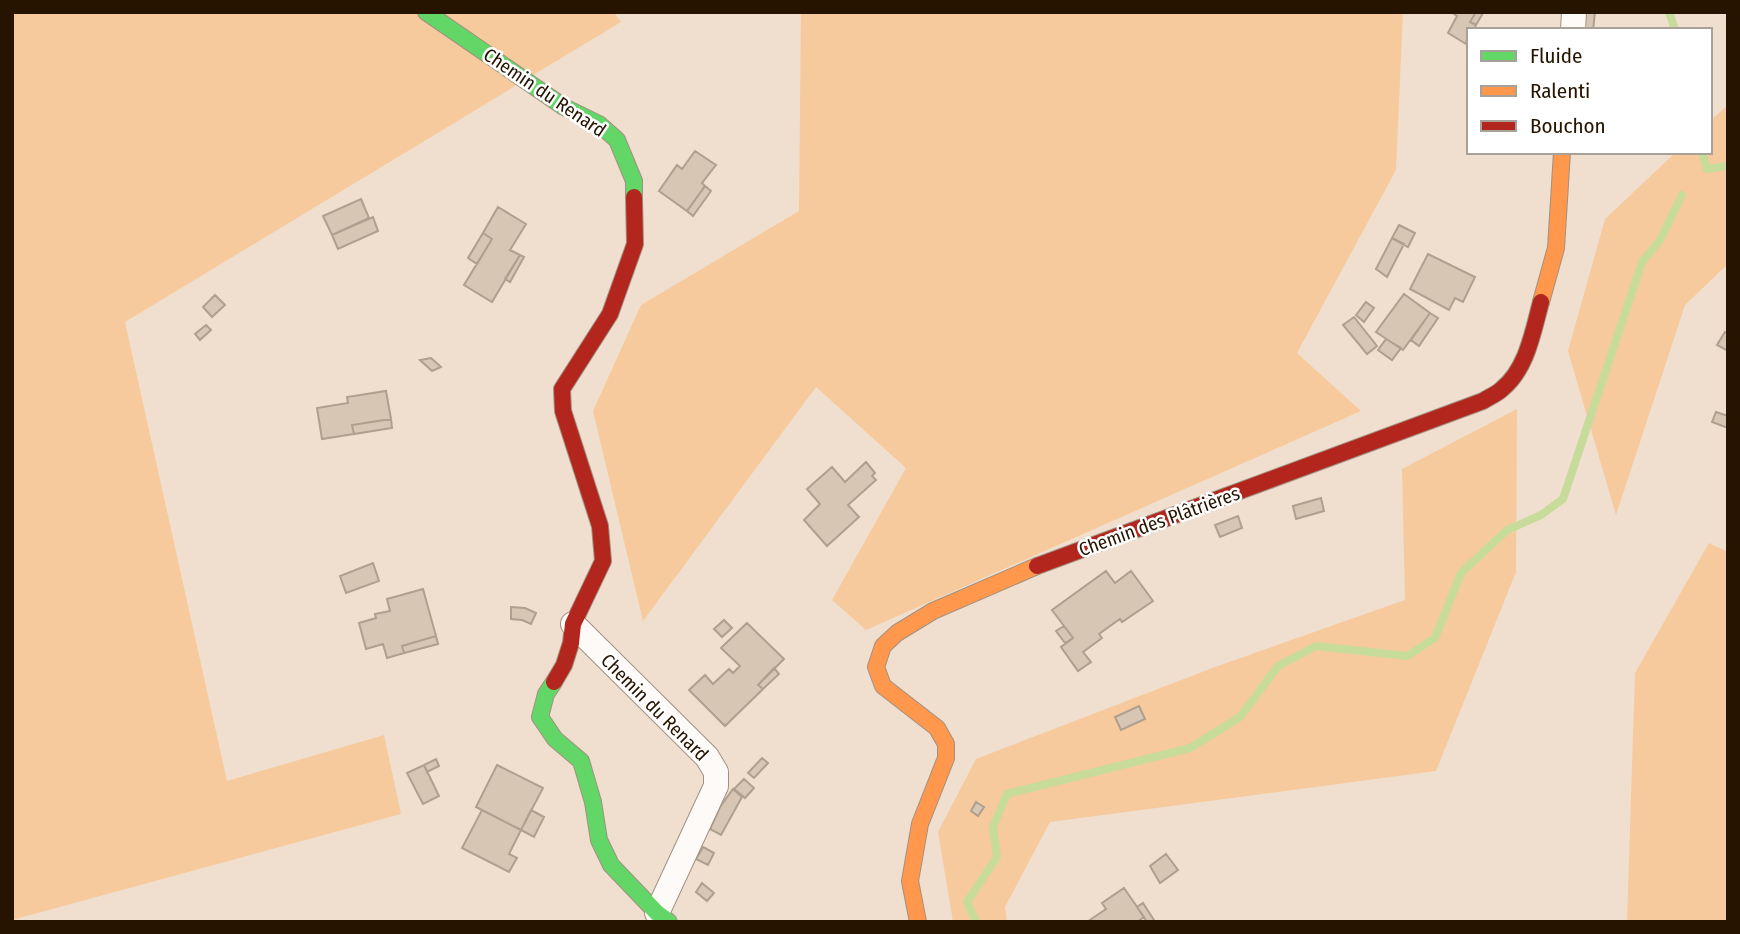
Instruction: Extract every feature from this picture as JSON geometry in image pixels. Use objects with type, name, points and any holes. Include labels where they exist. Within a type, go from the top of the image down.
[{"type":"street","name":"Chemin du Renard","points":[[426,12],[564,107],[599,124],[617,140],[634,181],[635,244],[610,314],[562,389],[562,411],[600,526],[603,561],[573,624],[571,643],[564,665],[546,694],[540,717],[555,739],[581,761],[593,802],[599,840],[611,864],[663,917],[716,786],[716,772],[707,757],[573,624]]},
{"type":"street","name":"Chemin des Plâtrières","points":[[918,922],[910,881],[920,824],[946,758],[946,744],[937,728],[883,686],[876,667],[883,646],[897,633],[933,611],[1006,578],[1483,401],[1503,389],[1519,368],[1530,343],[1556,248],[1562,154]]},
{"type":"shaded area","points":[[12,12],[614,12],[621,22],[125,322],[227,781],[384,735],[401,814],[12,920]]},
{"type":"shaded area","points":[[801,12],[1403,12],[1396,170],[1297,353],[1361,411],[866,630],[832,600],[906,468],[816,387],[643,621],[593,411],[641,305],[799,211]]},
{"type":"shaded area","points":[[1728,105],[1728,264],[1685,305],[1616,515],[1568,351],[1605,219],[1674,154],[1712,154],[1712,119]]},
{"type":"shaded area","points":[[1517,409],[1516,572],[1436,771],[1050,822],[1005,907],[1007,922],[953,922],[938,832],[976,759],[1215,667],[1405,600],[1402,469]]},
{"type":"shaded area","points":[[1709,543],[1728,552],[1728,922],[1627,922],[1635,673]]},
{"type":"building","points":[[1451,12],[1476,12],[1470,22],[1476,25],[1475,28],[1467,28],[1466,44],[1448,33],[1457,16]]},
{"type":"building","points":[[1476,12],[1483,13],[1476,25],[1470,22]]},
{"type":"building","points":[[1584,12],[1595,12],[1593,28],[1582,28]]},
{"type":"building","points":[[695,151],[716,165],[702,183],[705,186],[687,211],[659,191],[677,165],[682,169]]},
{"type":"building","points":[[705,186],[711,191],[693,216],[687,211]]},
{"type":"building","points":[[361,199],[369,218],[332,235],[323,216]]},
{"type":"building","points":[[498,207],[526,224],[510,250],[520,255],[492,302],[464,285],[492,239],[483,233]]},
{"type":"building","points":[[373,217],[378,231],[338,249],[332,235]]},
{"type":"building","points":[[1399,225],[1415,233],[1408,247],[1392,238]]},
{"type":"building","points":[[483,233],[492,239],[477,264],[468,258]]},
{"type":"building","points":[[1392,238],[1404,244],[1387,277],[1376,269]]},
{"type":"building","points":[[1428,254],[1475,277],[1463,302],[1455,298],[1449,310],[1410,289]]},
{"type":"building","points":[[520,255],[524,257],[510,282],[505,279]]},
{"type":"building","points":[[1404,294],[1430,313],[1403,350],[1376,332]]},
{"type":"building","points":[[215,295],[225,305],[212,317],[203,307]]},
{"type":"building","points":[[1366,302],[1374,308],[1364,322],[1356,315]]},
{"type":"building","points":[[1430,313],[1438,318],[1419,346],[1411,340]]},
{"type":"building","points":[[1354,317],[1377,346],[1367,354],[1343,325]]},
{"type":"building","points":[[206,325],[211,330],[200,340],[195,334]]},
{"type":"building","points":[[1725,332],[1728,334],[1728,351],[1717,345]]},
{"type":"building","points":[[1386,339],[1401,348],[1392,360],[1378,350]]},
{"type":"building","points":[[431,358],[441,367],[432,371],[420,360]]},
{"type":"building","points":[[386,391],[391,419],[352,425],[354,434],[322,439],[317,408],[348,403],[347,397]]},
{"type":"building","points":[[1716,412],[1728,416],[1728,428],[1712,422]]},
{"type":"building","points":[[391,419],[392,428],[354,434],[352,425]]},
{"type":"building","points":[[866,462],[875,473],[872,476],[876,480],[848,505],[859,517],[827,546],[804,520],[820,504],[807,489],[832,467],[845,482]]},
{"type":"building","points":[[1321,498],[1324,511],[1296,519],[1293,506]]},
{"type":"building","points":[[1238,516],[1242,528],[1220,537],[1215,525]]},
{"type":"building","points":[[373,563],[379,581],[346,593],[340,576]]},
{"type":"building","points":[[1106,571],[1115,583],[1131,571],[1153,601],[1099,634],[1102,638],[1083,652],[1091,662],[1078,671],[1061,647],[1073,638],[1052,610]]},
{"type":"building","points":[[423,589],[436,636],[402,646],[404,653],[387,658],[383,644],[366,649],[359,623],[376,618],[375,614],[390,611],[387,599]]},
{"type":"building","points":[[511,607],[525,608],[536,613],[531,624],[511,619]]},
{"type":"building","points":[[724,620],[732,628],[722,637],[714,629]]},
{"type":"building","points":[[747,623],[784,659],[758,685],[763,689],[725,726],[689,690],[705,675],[713,684],[729,669],[733,673],[740,666],[721,648]]},
{"type":"building","points":[[1064,626],[1073,638],[1065,643],[1056,631]]},
{"type":"building","points":[[436,636],[438,644],[404,653],[402,646]]},
{"type":"building","points":[[774,668],[779,674],[763,689],[758,685]]},
{"type":"building","points":[[1139,706],[1145,719],[1121,730],[1115,717]]},
{"type":"building","points":[[762,758],[768,763],[754,778],[748,773]]},
{"type":"building","points":[[436,759],[439,766],[427,772],[424,765]]},
{"type":"building","points":[[424,765],[439,796],[423,804],[407,773]]},
{"type":"building","points":[[497,765],[543,788],[521,830],[476,807]]},
{"type":"building","points":[[744,779],[754,788],[745,798],[734,789]]},
{"type":"building","points":[[733,789],[742,797],[721,835],[710,829],[720,807]]},
{"type":"building","points":[[976,802],[984,807],[978,816],[971,811]]},
{"type":"building","points":[[482,810],[521,830],[509,854],[517,858],[509,872],[462,848]]},
{"type":"building","points":[[531,810],[544,817],[534,837],[521,830]]},
{"type":"building","points":[[703,847],[714,853],[708,865],[696,859]]},
{"type":"building","points":[[1166,854],[1178,870],[1160,883],[1150,866]]},
{"type":"building","points":[[702,883],[714,893],[707,901],[696,892]]},
{"type":"building","points":[[1124,888],[1144,917],[1137,922],[1087,922],[1106,909],[1102,903]]},
{"type":"building","points":[[1143,903],[1154,920],[1152,922],[1147,922],[1137,907]]},
{"type":"waterway","points":[[1669,12],[1674,28]]},
{"type":"waterway","points":[[1703,154],[1707,169],[1728,166]]},
{"type":"waterway","points":[[976,922],[967,902],[997,857],[993,827],[1007,794],[1190,748],[1240,717],[1278,666],[1316,646],[1407,656],[1435,638],[1461,573],[1507,530],[1541,515],[1563,499],[1642,262],[1660,240],[1682,195]]},
{"type":"traffic: fast","points":[[426,12],[564,107],[599,124],[617,140],[634,181],[634,197]]},
{"type":"traffic: fast","points":[[554,682],[546,694],[540,717],[555,739],[581,761],[593,802],[599,840],[611,865],[669,922]]},
{"type":"traffic: slow","points":[[1541,302],[1556,248],[1562,154]]},
{"type":"traffic: slow","points":[[918,922],[910,881],[920,824],[946,758],[946,744],[937,728],[883,686],[876,667],[883,646],[897,633],[933,611],[1037,566]]},
{"type":"traffic: jam","points":[[554,682],[564,665],[571,643],[573,624],[603,561],[600,526],[563,411],[562,389],[610,314],[635,244],[634,197]]},
{"type":"traffic: jam","points":[[1037,566],[1483,401],[1500,391],[1518,371],[1528,349],[1541,302]]}]
